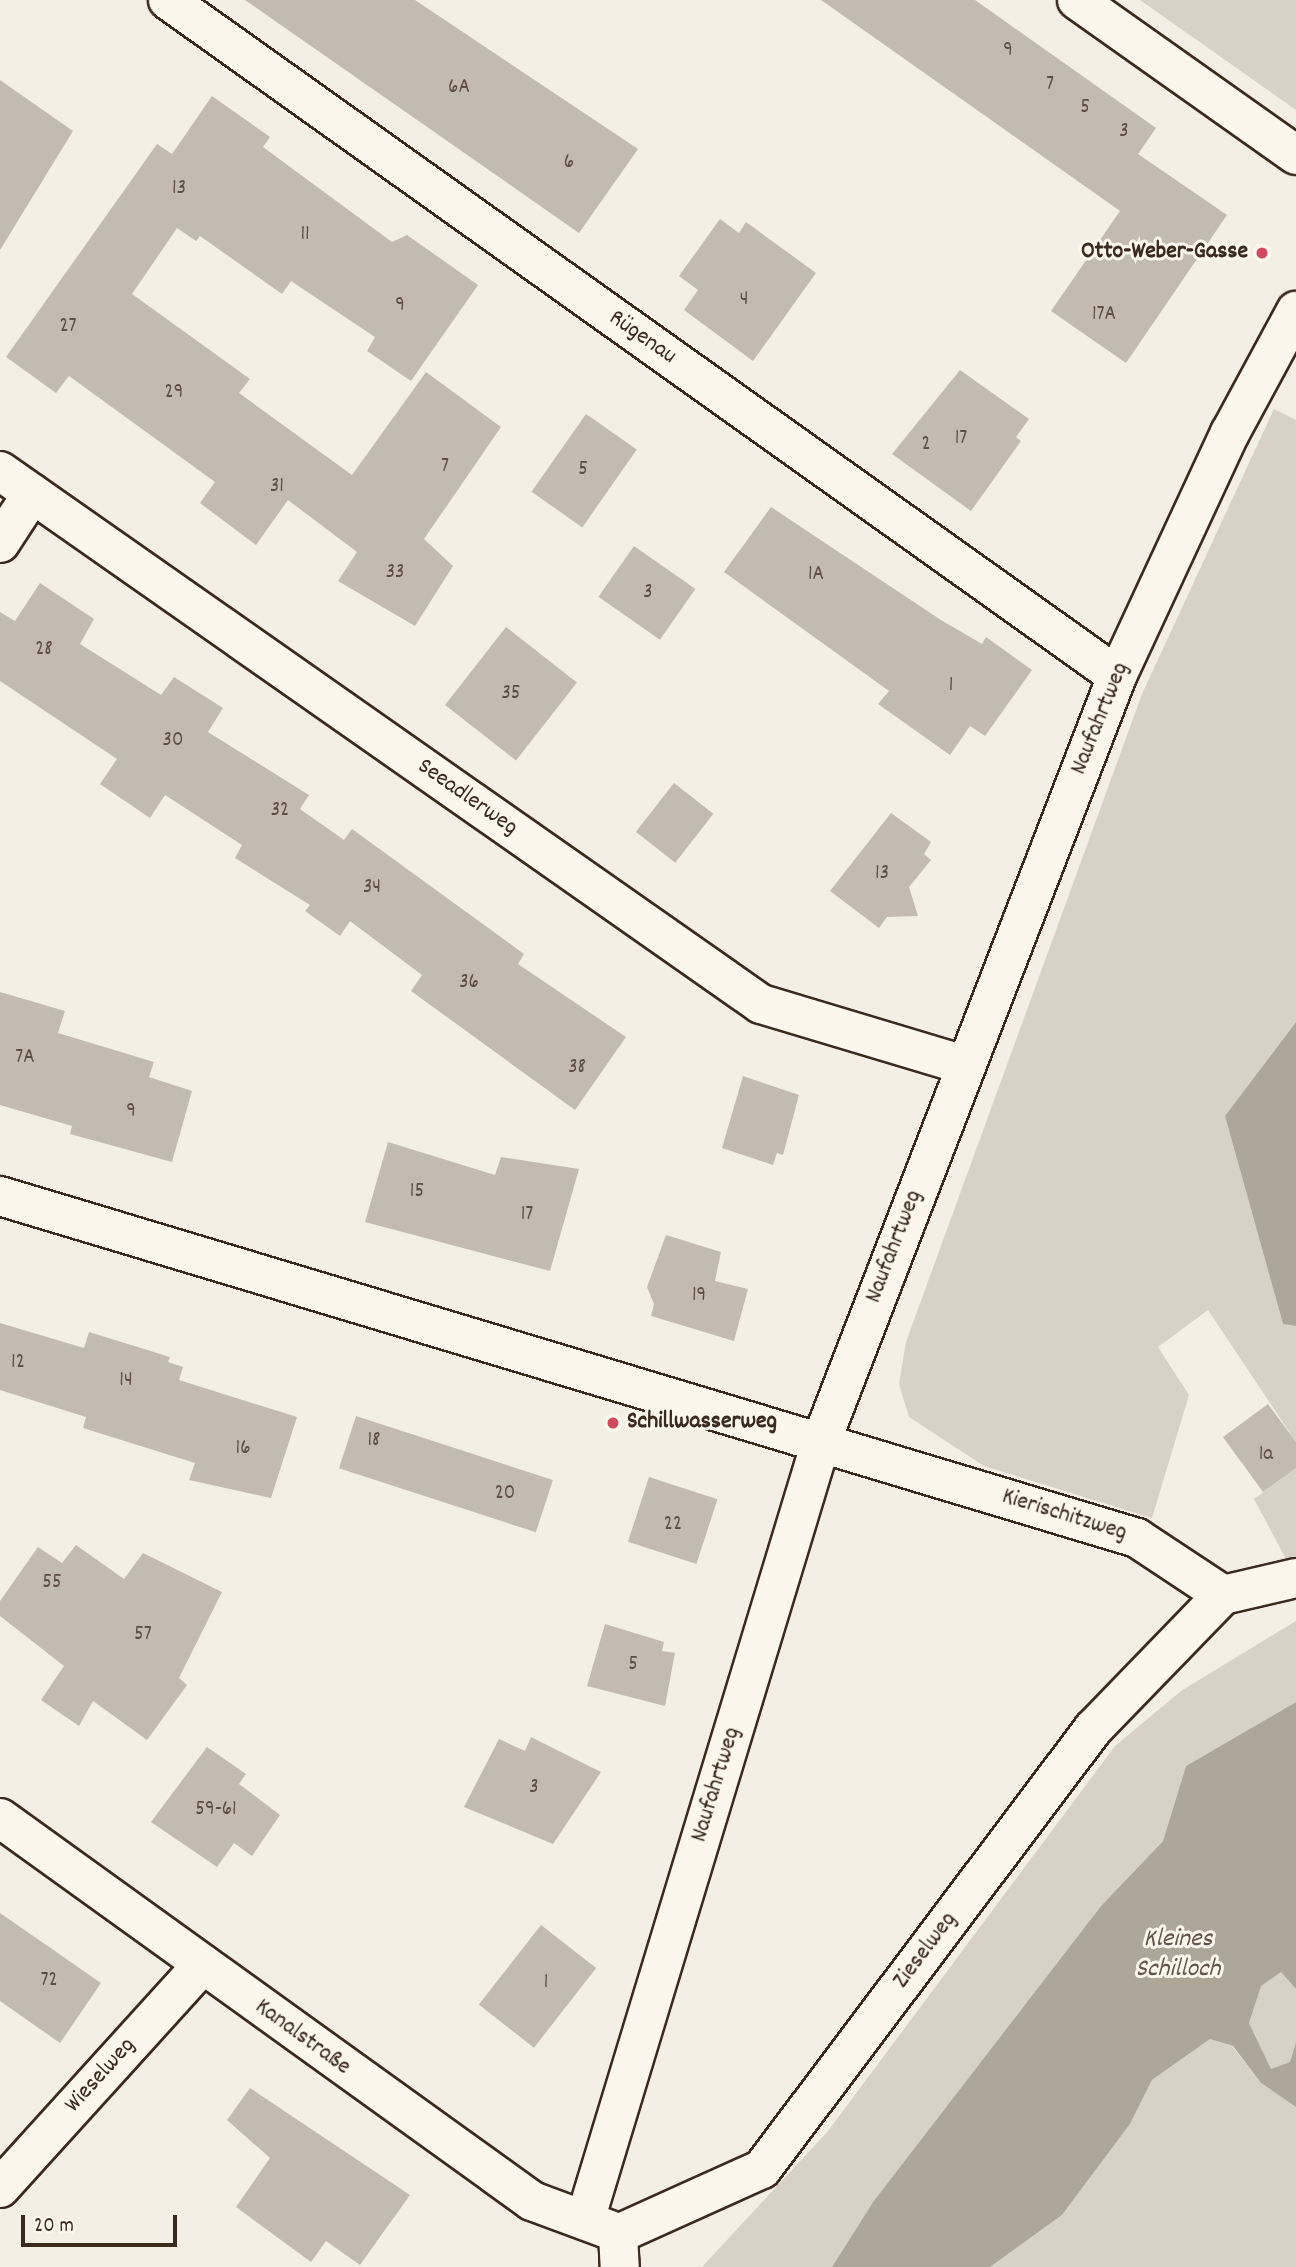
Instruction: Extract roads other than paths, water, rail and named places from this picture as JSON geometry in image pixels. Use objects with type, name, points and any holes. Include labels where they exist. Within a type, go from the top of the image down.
[{"type":"street","name":"Rügenau","points":[[168,0],[1117,676]]},
{"type":"street","points":[[1077,0],[1296,155]]},
{"type":"street","name":"Naufahrtweg","points":[[608,2239],[821,1442],[964,1065],[1117,676],[1230,433],[1296,312]]},
{"type":"street","name":"Seeadlerweg","points":[[0,471],[761,1004],[964,1065]]},
{"type":"street","points":[[0,543],[32,494]]},
{"type":"street","points":[[0,1196],[821,1442]]},
{"type":"street","name":"Kierischitzweg","points":[[821,1442],[1137,1538],[1223,1595]]},
{"type":"street","points":[[1223,1595],[1296,1578]]},
{"type":"street","name":"Zieselweg","points":[[608,2239],[762,2169],[1093,1729],[1223,1595]]},
{"type":"street","name":"Kanalstraße","points":[[0,1818],[532,2201],[608,2239]]},
{"type":"street","name":"Wieselweg","points":[[0,2188],[203,1964]]},
{"type":"water","points":[[1296,1022],[1296,1326],[1283,1324],[1225,1116]]},
{"type":"water","name":"Kleines Schilloch","points":[[1296,1702],[1296,1989],[1281,1972],[1261,1986],[1249,2023],[1271,2069],[1290,2062],[1296,2042],[1296,2107],[1261,2083],[1233,2046],[1210,2039],[1152,2080],[1130,2124],[1062,2215],[990,2267],[832,2267],[873,2202],[1101,1906],[1163,1841],[1186,1766]]},
{"type":"place","name":"Otto-Weber-Gasse","points":[[1262,253]]},
{"type":"place","name":"Schillwasserweg","points":[[613,1423]]}]
